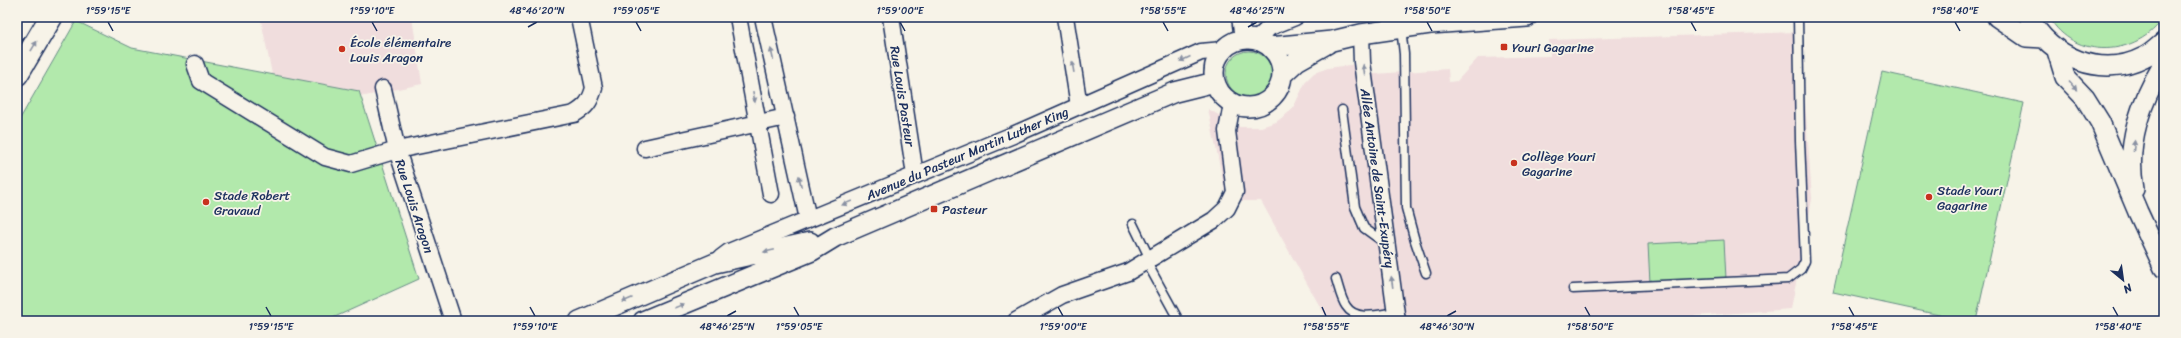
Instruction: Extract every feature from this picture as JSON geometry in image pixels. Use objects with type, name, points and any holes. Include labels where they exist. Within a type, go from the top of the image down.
[{"type":"main road","points":[[17,29],[24,17]]},
{"type":"main road","points":[[17,74],[51,17]]},
{"type":"street","points":[[195,64],[201,81],[325,157],[351,164],[397,150],[574,114],[586,108],[591,99],[594,88],[579,17]]},
{"type":"street","points":[[738,17],[771,194]]},
{"type":"street","points":[[763,17],[808,219]]},
{"type":"street","name":"Rue Louis Pasteur","points":[[891,17],[915,175]]},
{"type":"street","points":[[1065,17],[1078,106]]},
{"type":"street","points":[[1240,17],[1257,42],[1277,55],[1283,74]]},
{"type":"street","name":"Avenue du Pasteur Martin Luther King","points":[[1257,42],[1270,27],[1295,17]]},
{"type":"street","name":"Avenue du Pasteur Martin Luther King","points":[[715,263],[729,252],[1078,106],[1201,52],[1223,50],[1232,43],[1332,41],[1361,34],[1401,28],[1527,17]]},
{"type":"street","points":[[1998,17],[2026,37],[2043,38]]},
{"type":"street","points":[[2029,17],[2043,38],[2057,51],[2085,64],[2115,66],[2145,57],[2164,42]]},
{"type":"street","name":"Allée Antoine de Saint-Exupéry","points":[[1361,34],[1362,62],[1396,316]]},
{"type":"street","name":"Avenue du Pasteur Martin Luther King","points":[[1232,104],[1252,108],[1270,100],[1276,93],[1283,74],[1297,61],[1332,41]]},
{"type":"street","points":[[1016,321],[1062,295],[1128,272],[1214,220],[1227,208],[1235,192],[1227,131],[1232,104],[1221,94],[1215,82],[1215,65],[1223,50]]},
{"type":"street","points":[[2057,51],[2065,77],[2085,98],[2100,122],[2138,212],[2164,268]]},
{"type":"street","points":[[2138,212],[2130,170],[2136,120],[2150,88],[2164,63]]},
{"type":"street","name":"Avenue du Pasteur Martin Luther King","points":[[643,321],[812,251],[835,237],[1175,92],[1215,82]]},
{"type":"street","name":"Rue Louis Aragon","points":[[383,89],[397,150],[453,321]]},
{"type":"street","points":[[645,148],[786,117]]},
{"type":"street","name":"Avenue du Pasteur Martin Luther King","points":[[579,321],[715,263],[835,237]]},
{"type":"lane","points":[[1573,289],[1781,279],[1788,278],[1801,269],[1805,261],[1805,223],[1800,142],[1798,17]]},
{"type":"lane","points":[[1401,28],[1404,54],[1406,208],[1426,273]]},
{"type":"lane","points":[[1342,110],[1355,207],[1364,228],[1387,244]]},
{"type":"lane","points":[[1133,224],[1148,260],[1179,321]]},
{"type":"lane","points":[[1336,280],[1346,306],[1360,316],[1396,316]]},
{"type":"shaded area","name":"École élémentaire Louis Aragon","points":[[270,17],[412,17],[422,84],[365,96],[273,79],[261,20]]},
{"type":"shaded area","name":"Collège Youri Gagarine","points":[[1800,32],[1812,199],[1791,309],[1625,321],[1328,321],[1261,201],[1227,201],[1208,109],[1240,127],[1261,127],[1276,122],[1288,113],[1294,106],[1306,81],[1314,73],[1328,68],[1357,64],[1359,75],[1448,69],[1449,82],[1457,81],[1478,58],[1550,56],[1549,40]]},
{"type":"green space","points":[[2049,17],[2164,17],[2153,30],[2139,40],[2123,46],[2106,48],[2090,47],[2074,41],[2060,31]]},
{"type":"green space","name":"Stade Robert Gravaud","points":[[76,21],[132,48],[359,91],[419,279],[326,321],[17,321],[17,124]]},
{"type":"green space","points":[[1249,51],[1262,55],[1268,61],[1272,74],[1268,87],[1262,93],[1249,97],[1236,93],[1230,87],[1226,74],[1230,61],[1236,55]]},
{"type":"green space","name":"Stade Youri Gagarine","points":[[1882,72],[2024,103],[1976,321],[1967,321],[1833,292]]},
{"type":"green space","points":[[1724,240],[1726,279],[1650,283],[1648,244]]},
{"type":"place","name":"Youri Gagarine","points":[[1504,47]]},
{"type":"place","name":"École élémentaire Louis Aragon","points":[[342,49]]},
{"type":"place","name":"Collège Youri Gagarine","points":[[1514,163]]},
{"type":"place","name":"Stade Youri Gagarine","points":[[1929,197]]},
{"type":"place","name":"Stade Robert Gravaud","points":[[206,202]]},
{"type":"place","name":"Pasteur","points":[[934,209]]}]
